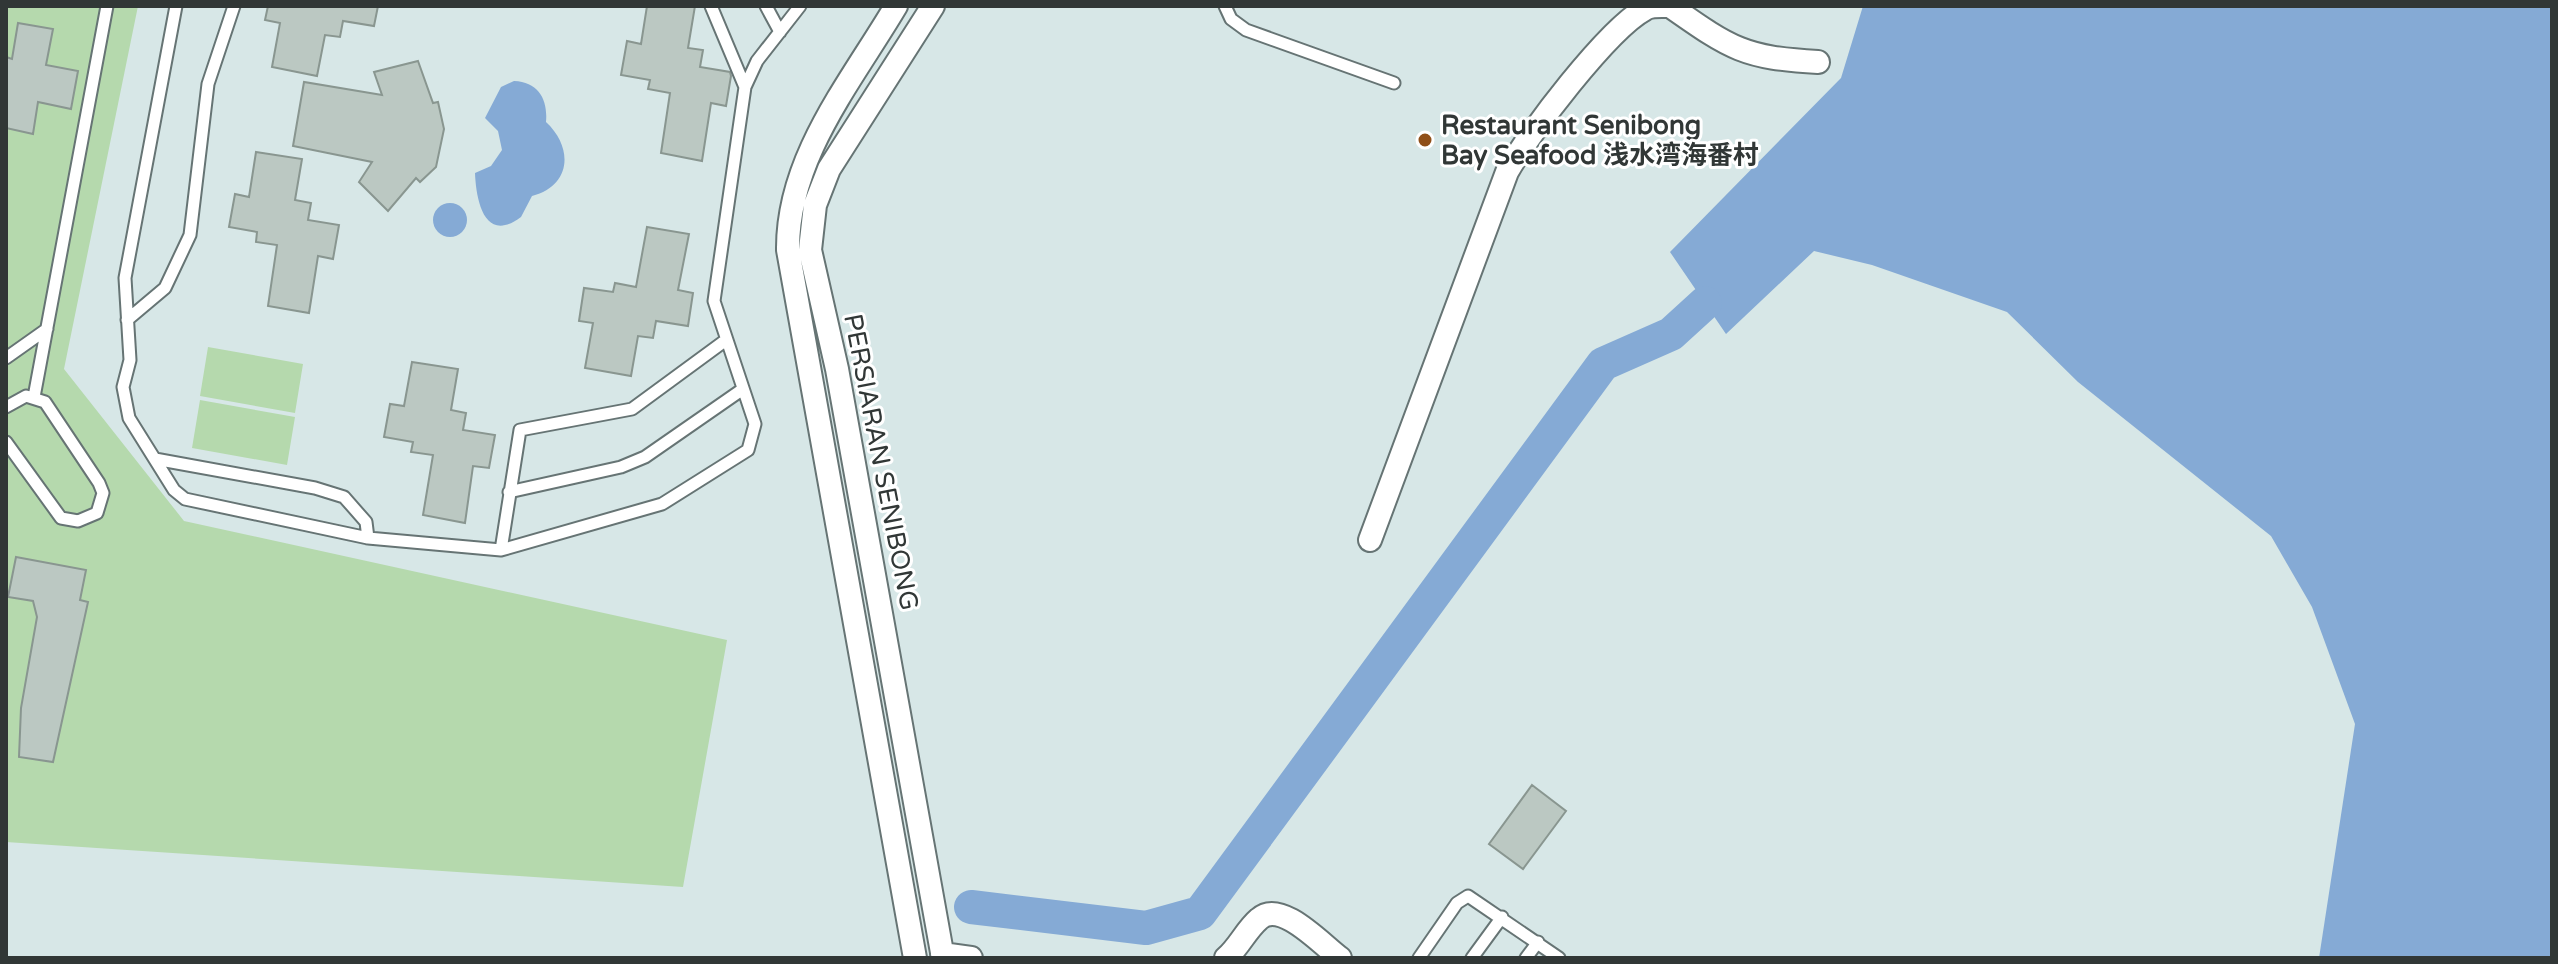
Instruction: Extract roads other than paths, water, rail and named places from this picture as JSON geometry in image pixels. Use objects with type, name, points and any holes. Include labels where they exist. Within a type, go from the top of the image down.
[{"type":"street","name":"PERSIARAN SENIBONG","points":[[896,6],[807,153],[787,227],[788,250],[914,952]]},
{"type":"street","name":"PERSIARAN SENIBONG","points":[[933,6],[829,169],[815,205],[810,238],[942,951]]},
{"type":"street","points":[[1370,540],[1507,172],[1523,143],[1608,42],[1645,7],[1670,6],[1722,42],[1747,54],[1818,62]]},
{"type":"street","points":[[1226,958],[1258,919],[1275,913],[1290,918],[1339,957]]},
{"type":"street","points":[[942,951],[971,958]]},
{"type":"lane","points":[[34,397],[107,6]]},
{"type":"lane","points":[[176,6],[125,278],[130,360],[123,387],[129,418],[174,490],[185,499],[368,538],[501,550],[662,504],[748,450],[755,424],[714,301],[745,87],[757,61],[800,6]]},
{"type":"lane","points":[[127,320],[165,288],[190,235],[208,84],[234,6]]},
{"type":"lane","points":[[711,6],[745,87]]},
{"type":"lane","points":[[766,6],[780,32]]},
{"type":"lane","points":[[1225,6],[1231,19],[1246,30],[1394,83]]},
{"type":"lane","points":[[6,358],[47,329]]},
{"type":"lane","points":[[501,550],[520,430],[632,409],[726,340]]},
{"type":"lane","points":[[509,492],[621,467],[645,457],[743,389]]},
{"type":"lane","points":[[6,407],[18,398],[34,397],[45,402],[99,483],[103,493],[97,513],[78,521],[61,518],[6,442]]},
{"type":"lane","points":[[155,459],[315,488],[344,497],[366,522],[368,538]]},
{"type":"lane","points":[[1419,958],[1464,898],[1475,898],[1559,958]]},
{"type":"lane","points":[[1472,958],[1502,917]]},
{"type":"lane","points":[[1526,958],[1538,942]]},
{"type":"water","points":[[1863,6],[2552,6],[2552,958],[2319,958],[2355,724],[2312,607],[2271,536],[2078,382],[2007,312],[1872,265],[1814,251],[1726,334],[1670,252],[1841,78]]},
{"type":"water","points":[[514,81],[530,85],[540,94],[546,122],[561,143],[564,165],[555,184],[532,196],[521,217],[498,226],[490,222],[480,206],[475,173],[491,166],[502,150],[498,131],[485,118],[501,87]]},
{"type":"water","points":[[450,203],[462,208],[467,220],[462,232],[450,237],[438,232],[433,220],[438,208]]},
{"type":"waterway","points":[[971,907],[1146,928],[1200,913],[1603,364],[1671,334],[1705,303]]},
{"type":"place","name":"Restaurant Senibong Bay Seafood 浅水湾海番村","points":[[1425,140]]}]
